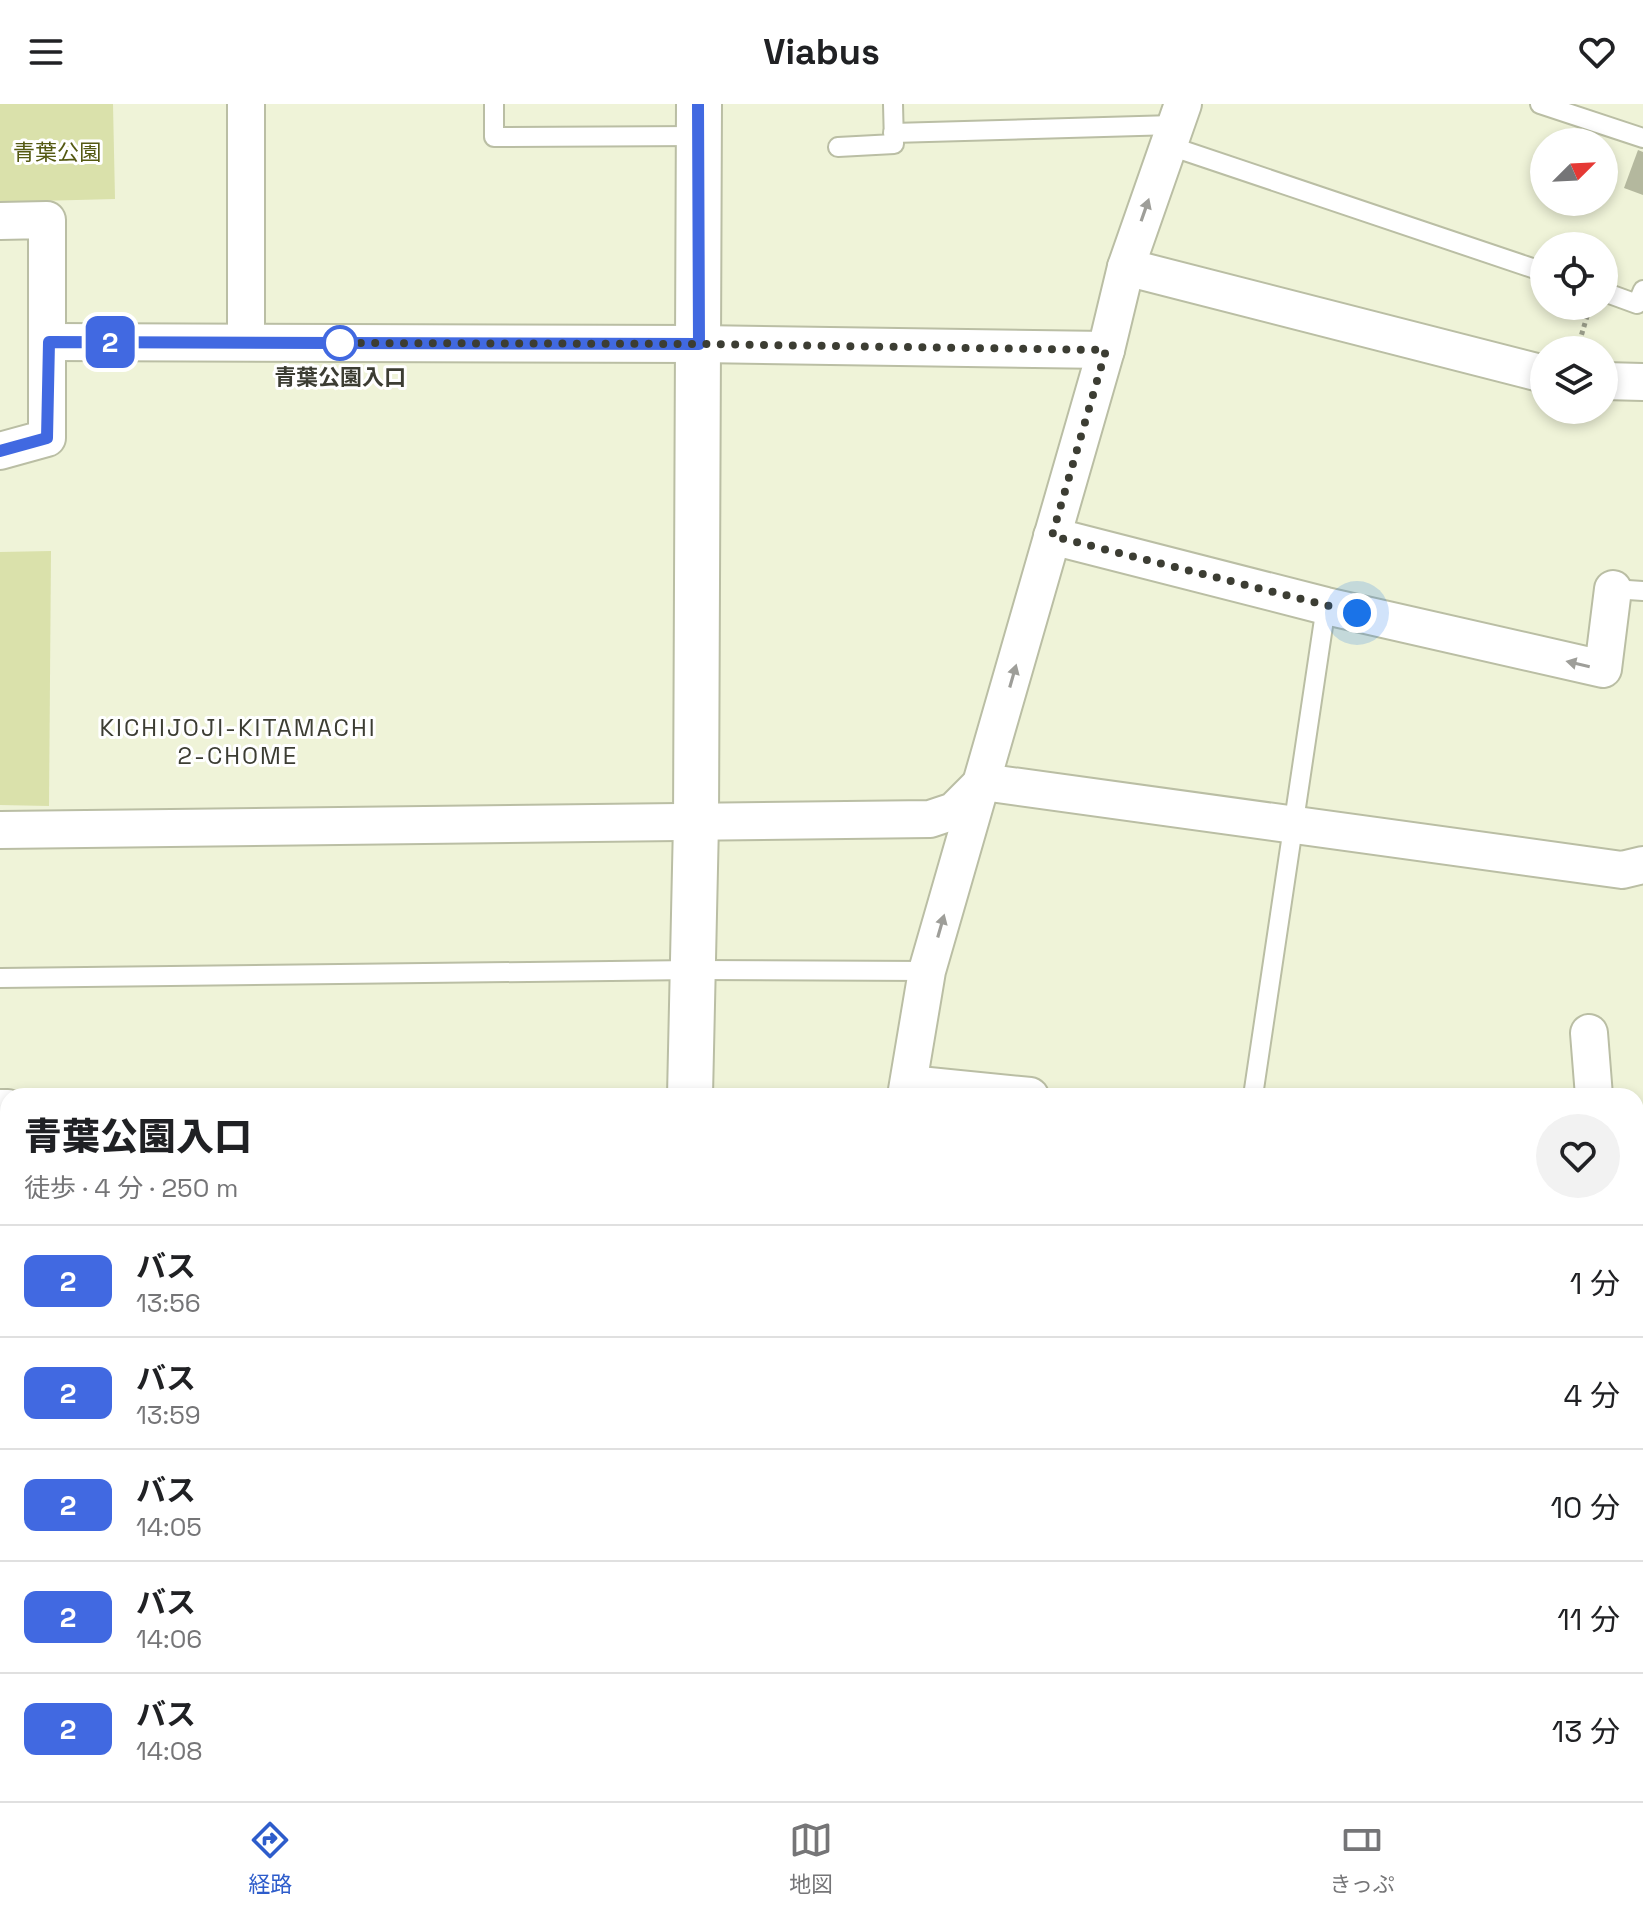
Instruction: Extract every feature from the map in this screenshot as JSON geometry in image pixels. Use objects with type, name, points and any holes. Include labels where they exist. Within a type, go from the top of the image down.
[{"type":"street","points":[[246,104],[246,342]]},
{"type":"street","points":[[690,1088],[696,823],[698,120]]},
{"type":"street","points":[[907,1088],[927,971],[1106,350],[1126,267],[1175,125]]},
{"type":"street","points":[[0,221],[47,220],[49,342],[47,438],[0,451]]},
{"type":"street","points":[[1126,267],[1530,370]]},
{"type":"street","points":[[49,342],[699,344],[1106,350]]},
{"type":"street","points":[[1618,381],[1643,382]]},
{"type":"street","points":[[1052,536],[1326,606],[1603,669],[1628,590]]},
{"type":"street","points":[[0,830],[930,819],[954,811],[983,782]]},
{"type":"street","points":[[983,782],[1622,870],[1643,865]]},
{"type":"street","points":[[1589,1033],[1593,1088]]},
{"type":"lane","points":[[494,104],[494,137],[698,120]]},
{"type":"lane","points":[[838,147],[894,144],[893,104]]},
{"type":"lane","points":[[1540,104],[1643,138]]},
{"type":"lane","points":[[893,133],[1175,125],[1530,266]]},
{"type":"lane","points":[[1618,297],[1637,304],[1643,290]]},
{"type":"lane","points":[[1254,1088],[1326,606]]},
{"type":"lane","points":[[0,978],[693,970],[927,971]]},
{"type":"green space","name":"青葉公園","points":[[0,104],[113,104],[115,199],[0,202]]},
{"type":"green space","points":[[51,551],[49,806],[0,805],[0,552]]},
{"type":"building","points":[[1638,150],[1643,152],[1643,195],[1624,188]]},
{"type":"bus line","name":"2","points":[[0,451],[47,438],[49,342],[699,344],[698,104]]},
{"type":"place","name":"青葉公園入口","points":[[340,343]]},
{"type":"district","name":"KICHIJOJI-KITAMACHI 2-CHOME","points":[[238,742]]},
{"type":"route","points":[[340,343],[336,343],[1106,350],[1052,536],[1357,613]]}]
